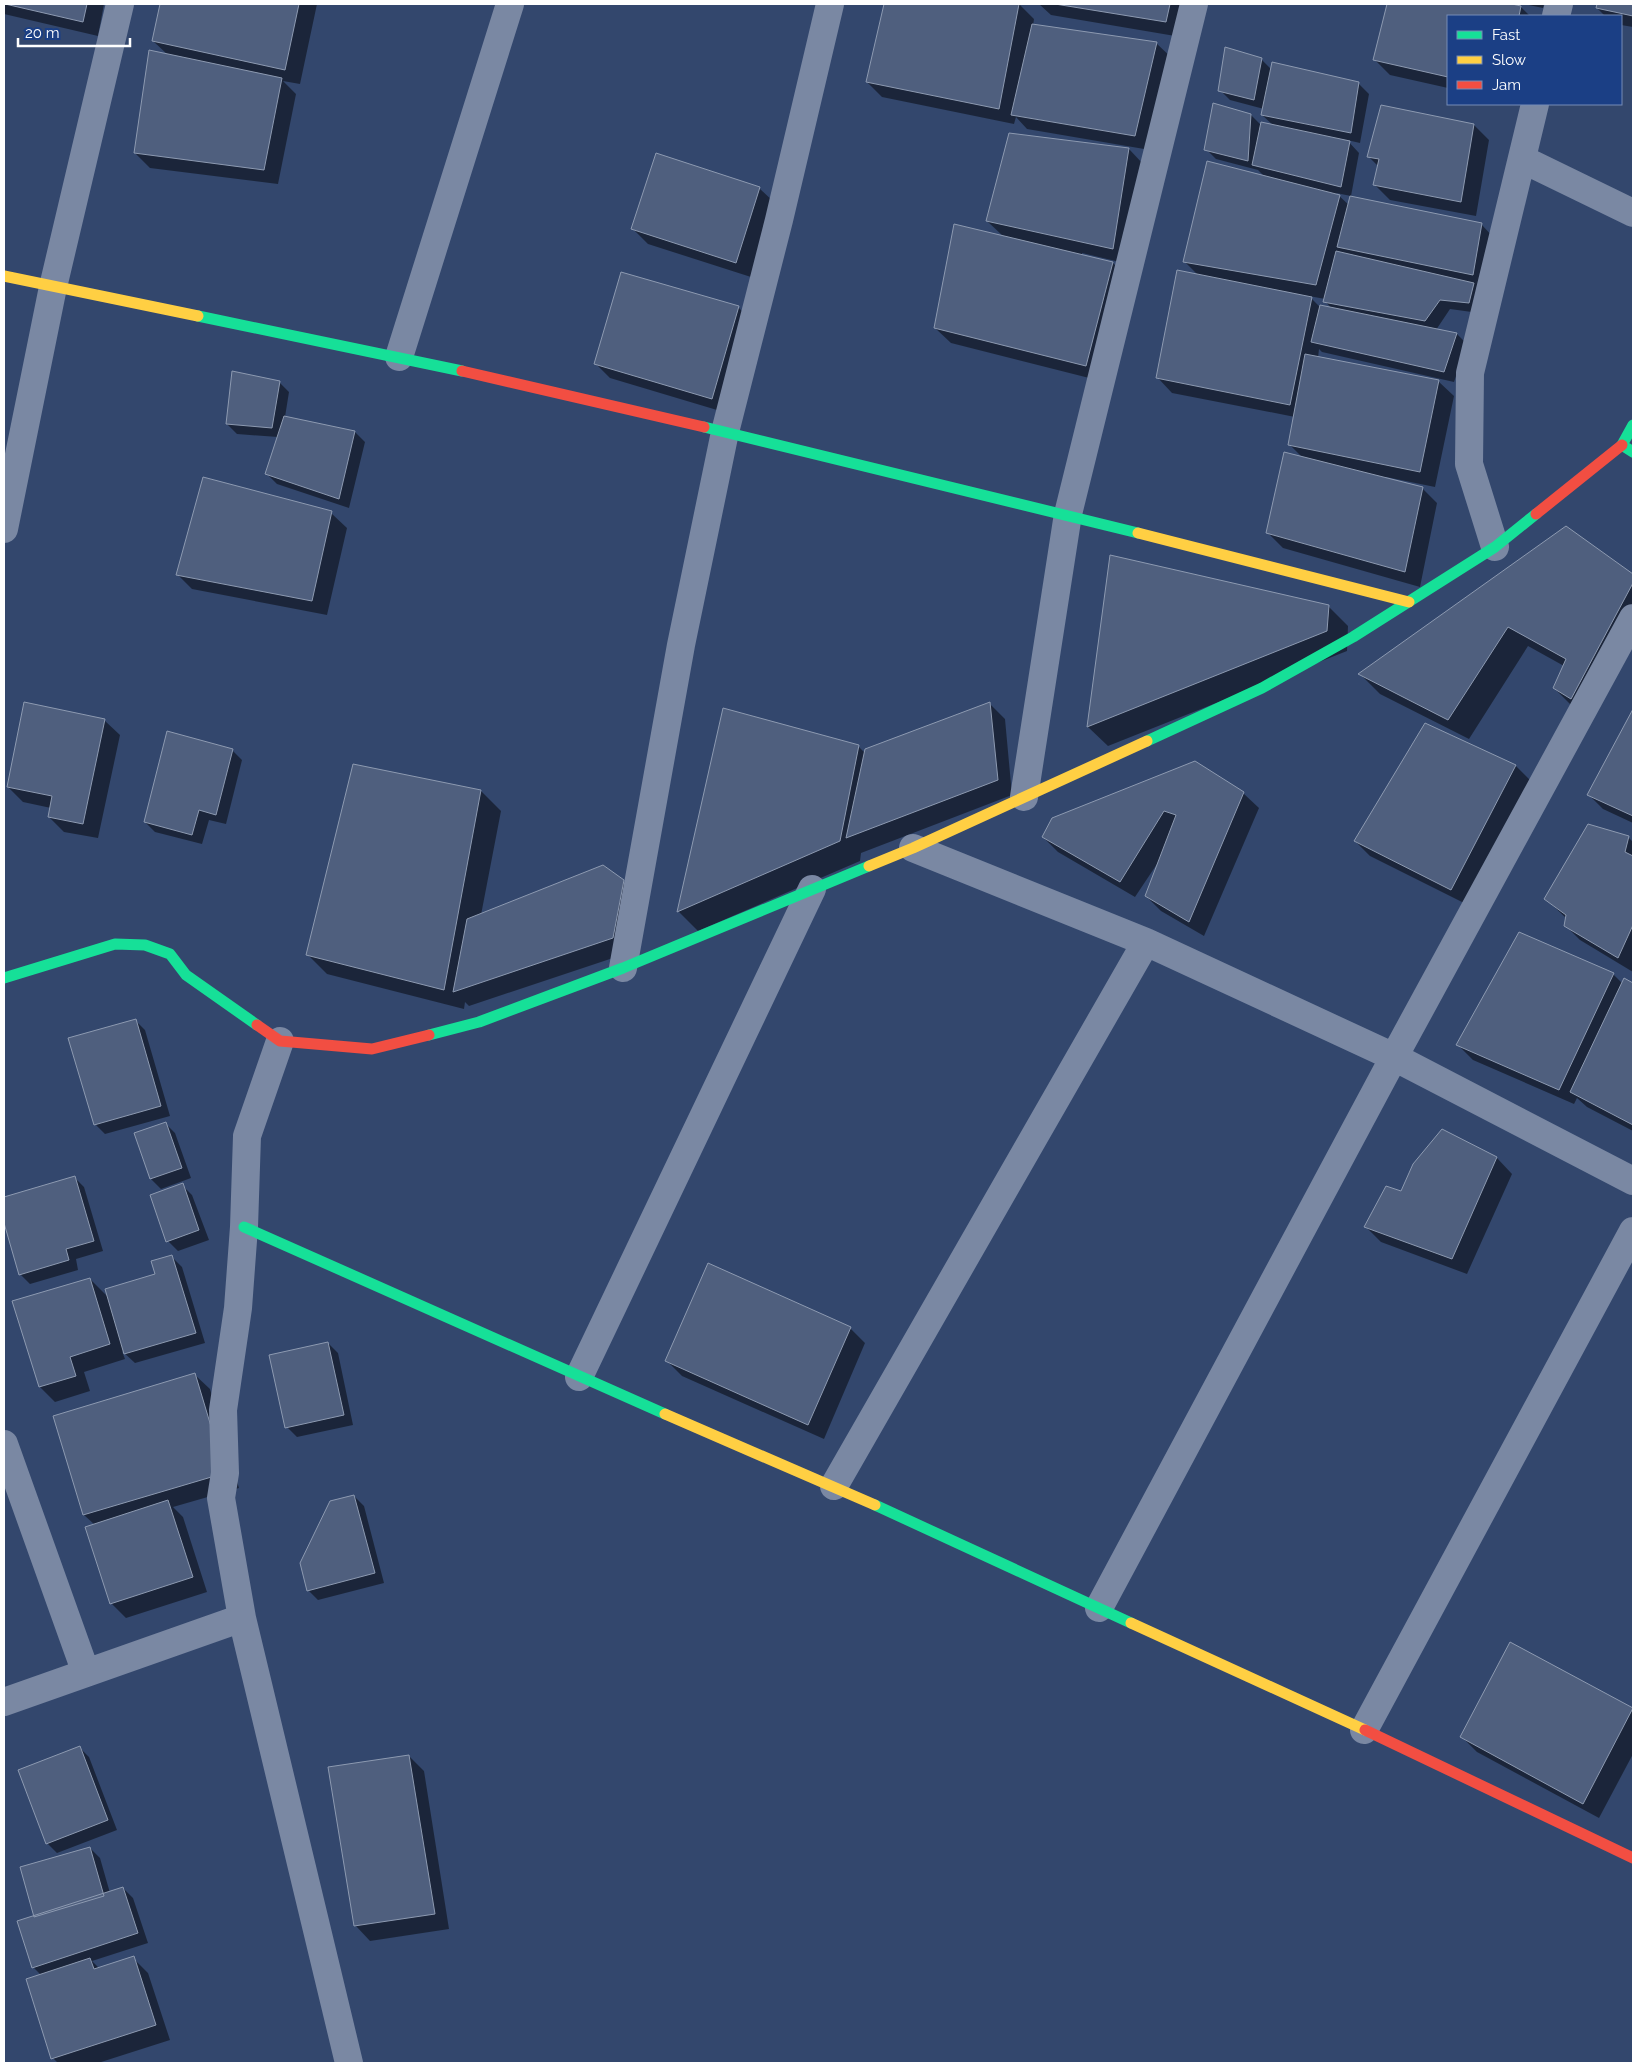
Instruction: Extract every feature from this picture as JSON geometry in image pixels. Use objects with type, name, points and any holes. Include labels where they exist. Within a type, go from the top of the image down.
[{"type":"street","points":[[4,529],[53,287],[120,4]]},
{"type":"street","points":[[399,357],[512,4]]},
{"type":"street","points":[[623,968],[681,645],[725,432],[779,220],[830,4]]},
{"type":"street","points":[[1024,797],[1068,514],[1194,4]]},
{"type":"street","points":[[1495,547],[1469,464],[1470,374],[1535,105]]},
{"type":"street","points":[[1522,159],[1633,213]]},
{"type":"street","points":[[4,276],[399,357],[725,432],[1068,514],[1409,602]]},
{"type":"street","points":[[4,978],[115,944],[145,944],[170,954],[186,975],[280,1041],[372,1049],[479,1022],[623,968],[912,848],[1262,688],[1353,637],[1495,547],[1622,445],[1633,425]]},
{"type":"street","points":[[1622,445],[1633,452]]},
{"type":"street","points":[[1099,1608],[1394,1057],[1633,618]]},
{"type":"street","points":[[912,848],[1146,942],[1394,1057],[1633,1181]]},
{"type":"street","points":[[578,1377],[812,889]]},
{"type":"street","points":[[834,1486],[1146,942]]},
{"type":"street","points":[[280,1041],[247,1136],[244,1227],[238,1308],[223,1410],[225,1473],[221,1498],[242,1618],[349,2063]]},
{"type":"street","points":[[244,1227],[578,1377],[834,1486],[1364,1730],[1632,1856]]},
{"type":"street","points":[[1364,1730],[1633,1231]]},
{"type":"street","points":[[4,1444],[86,1673]]},
{"type":"street","points":[[4,1702],[242,1618]]},
{"type":"building","points":[[5,4],[87,4],[83,22]]},
{"type":"building","points":[[160,4],[299,4],[285,70],[152,41]]},
{"type":"building","points":[[884,4],[1019,4],[999,109],[866,82]]},
{"type":"building","points":[[1055,4],[1170,4],[1166,22]]},
{"type":"building","points":[[1387,4],[1512,4],[1521,6],[1519,15],[1447,15],[1447,77],[1373,60]]},
{"type":"building","points":[[1597,4],[1633,4],[1633,16],[1596,8]]},
{"type":"building","points":[[1032,24],[1157,42],[1135,136],[1011,115]]},
{"type":"building","points":[[1225,47],[1262,58],[1254,100],[1218,91]]},
{"type":"building","points":[[149,50],[282,78],[264,170],[134,153]]},
{"type":"building","points":[[1272,62],[1359,82],[1351,133],[1261,115]]},
{"type":"building","points":[[1213,103],[1251,114],[1248,161],[1204,150]]},
{"type":"building","points":[[1381,105],[1474,124],[1461,202],[1373,185],[1379,159],[1367,157]]},
{"type":"building","points":[[1261,122],[1350,141],[1341,187],[1252,165]]},
{"type":"building","points":[[1009,133],[1129,148],[1113,249],[986,221]]},
{"type":"building","points":[[656,153],[760,187],[736,263],[631,229]]},
{"type":"building","points":[[1207,161],[1340,195],[1316,285],[1183,262]]},
{"type":"building","points":[[1350,196],[1482,223],[1473,275],[1337,247]]},
{"type":"building","points":[[954,224],[1113,262],[1086,366],[934,328]]},
{"type":"building","points":[[1336,251],[1474,283],[1469,303],[1440,300],[1425,321],[1323,302]]},
{"type":"building","points":[[1177,270],[1312,297],[1290,405],[1156,378]]},
{"type":"building","points":[[621,272],[739,306],[712,399],[594,364]]},
{"type":"building","points":[[1320,305],[1457,333],[1444,372],[1311,342]]},
{"type":"building","points":[[1305,354],[1439,380],[1420,472],[1288,445]]},
{"type":"building","points":[[232,371],[280,381],[272,428],[226,424]]},
{"type":"building","points":[[284,416],[355,431],[339,499],[265,474]]},
{"type":"building","points":[[1284,452],[1423,487],[1405,572],[1266,533]]},
{"type":"building","points":[[203,477],[332,511],[312,601],[176,575]]},
{"type":"building","points":[[1566,526],[1633,574],[1633,583],[1571,699],[1553,688],[1566,659],[1508,627],[1448,720],[1358,674]]},
{"type":"building","points":[[1110,555],[1329,605],[1327,631],[1087,727]]},
{"type":"building","points":[[24,702],[105,719],[83,824],[48,817],[52,796],[7,787]]},
{"type":"building","points":[[990,702],[998,780],[846,838],[865,749]]},
{"type":"building","points":[[723,708],[859,745],[840,841],[677,912]]},
{"type":"building","points":[[1633,709],[1633,816],[1587,795]]},
{"type":"building","points":[[1425,723],[1516,765],[1451,890],[1354,841]]},
{"type":"building","points":[[167,731],[233,749],[216,815],[199,810],[192,835],[144,822]]},
{"type":"building","points":[[1195,761],[1244,792],[1189,922],[1145,896],[1176,815],[1164,811],[1120,882],[1042,837],[1052,818]]},
{"type":"building","points":[[353,764],[481,790],[444,990],[306,955]]},
{"type":"building","points":[[1588,824],[1629,836],[1625,852],[1633,856],[1633,925],[1618,958],[1564,926],[1566,915],[1544,899]]},
{"type":"building","points":[[603,865],[624,880],[613,938],[453,992],[467,919]]},
{"type":"building","points":[[1519,932],[1614,973],[1559,1090],[1456,1045]]},
{"type":"building","points":[[1624,978],[1633,983],[1633,1125],[1570,1092]]},
{"type":"building","points":[[136,1019],[161,1106],[94,1125],[68,1038]]},
{"type":"building","points":[[166,1122],[182,1168],[150,1179],[134,1133]]},
{"type":"building","points":[[1442,1129],[1497,1157],[1452,1259],[1364,1227],[1386,1186],[1401,1191],[1413,1164]]},
{"type":"building","points":[[75,1176],[94,1241],[66,1249],[69,1260],[19,1275],[4,1223],[4,1197]]},
{"type":"building","points":[[183,1183],[199,1230],[166,1242],[150,1195]]},
{"type":"building","points":[[172,1255],[196,1333],[124,1354],[105,1289],[155,1274],[151,1261]]},
{"type":"building","points":[[708,1263],[851,1327],[808,1425],[665,1361]]},
{"type":"building","points":[[90,1278],[110,1344],[70,1357],[76,1376],[39,1387],[12,1301]]},
{"type":"building","points":[[328,1342],[344,1415],[285,1428],[269,1355]]},
{"type":"building","points":[[195,1373],[225,1473],[83,1515],[53,1416]]},
{"type":"building","points":[[354,1495],[375,1573],[307,1591],[300,1563],[330,1501]]},
{"type":"building","points":[[168,1500],[193,1577],[110,1604],[85,1527]]},
{"type":"building","points":[[1510,1642],[1633,1708],[1583,1804],[1460,1737]]},
{"type":"building","points":[[80,1746],[108,1820],[46,1844],[18,1770]]},
{"type":"building","points":[[409,1755],[435,1914],[354,1926],[328,1767]]},
{"type":"building","points":[[90,1847],[104,1896],[34,1917],[20,1867]]},
{"type":"building","points":[[123,1887],[138,1933],[32,1968],[17,1921]]},
{"type":"building","points":[[134,1956],[156,2025],[51,2059],[26,1979],[90,1958],[94,1969]]},
{"type":"traffic: fast","points":[[198,316],[462,371]]},
{"type":"traffic: fast","points":[[1633,425],[1622,445],[1633,452]]},
{"type":"traffic: fast","points":[[704,427],[1138,533]]},
{"type":"traffic: fast","points":[[1147,741],[1262,688],[1353,637],[1495,547],[1536,514]]},
{"type":"traffic: fast","points":[[429,1035],[479,1022],[623,968],[869,866]]},
{"type":"traffic: fast","points":[[4,978],[115,944],[145,945],[170,954],[186,975],[257,1025]]},
{"type":"traffic: fast","points":[[244,1227],[665,1414]]},
{"type":"traffic: fast","points":[[875,1505],[1131,1623]]},
{"type":"traffic: slow","points":[[4,276],[198,316]]},
{"type":"traffic: slow","points":[[1138,533],[1409,602]]},
{"type":"traffic: slow","points":[[869,866],[913,848],[1147,741]]},
{"type":"traffic: slow","points":[[665,1414],[875,1505]]},
{"type":"traffic: slow","points":[[1131,1623],[1365,1730]]},
{"type":"traffic: jam","points":[[462,371],[704,427]]},
{"type":"traffic: jam","points":[[1536,514],[1622,445]]},
{"type":"traffic: jam","points":[[257,1025],[280,1041],[372,1049],[429,1035]]},
{"type":"traffic: jam","points":[[1365,1730],[1633,1858]]}]
